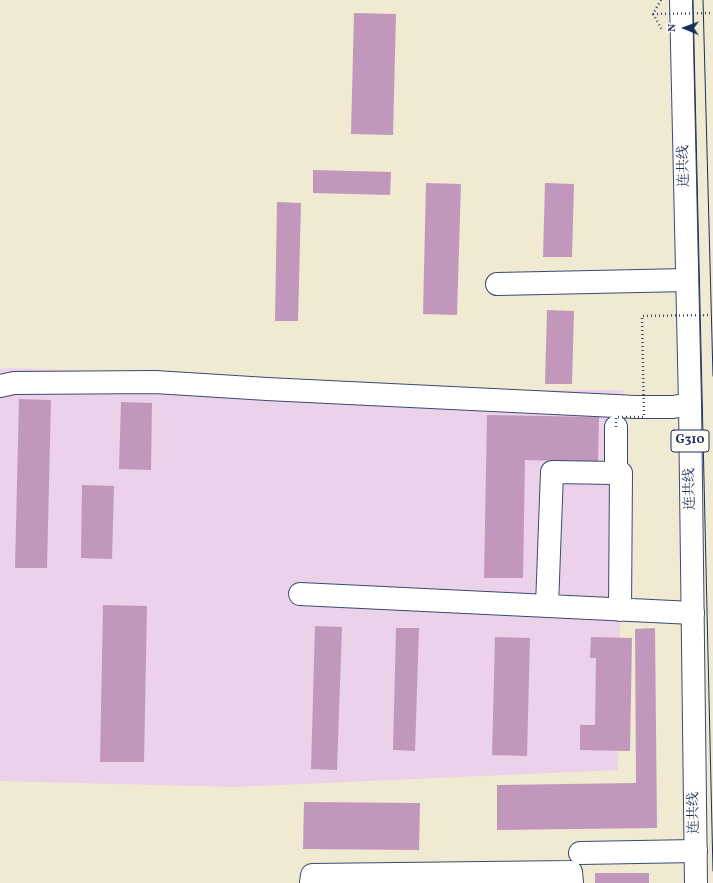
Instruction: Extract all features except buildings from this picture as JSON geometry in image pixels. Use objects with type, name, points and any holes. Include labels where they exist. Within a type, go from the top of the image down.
[{"type":"main road","name":"连共线","points":[[681,0],[690,404],[696,883]]},
{"type":"main road","points":[[497,284],[687,280]]},
{"type":"main road","points":[[0,386],[14,383],[155,382],[636,407],[673,407],[690,404]]},
{"type":"main road","points":[[616,427],[616,473]]},
{"type":"main road","points":[[547,606],[552,472],[621,473],[620,610]]},
{"type":"main road","points":[[300,594],[693,613]]},
{"type":"main road","points":[[580,853],[696,851]]},
{"type":"main road","points":[[311,883],[312,875],[444,878],[571,872],[572,883]]},
{"type":"path","points":[[661,0],[653,14],[713,13]]},
{"type":"path","points":[[616,427],[616,417],[644,417],[642,316],[713,315]]},
{"type":"shaded area","points":[[9,368],[266,377],[430,391],[623,390],[618,770],[234,787],[0,781],[0,369]]},
{"type":"tram line","points":[[693,0],[713,871]]},
{"type":"tram line","points":[[703,0],[713,376]]}]
